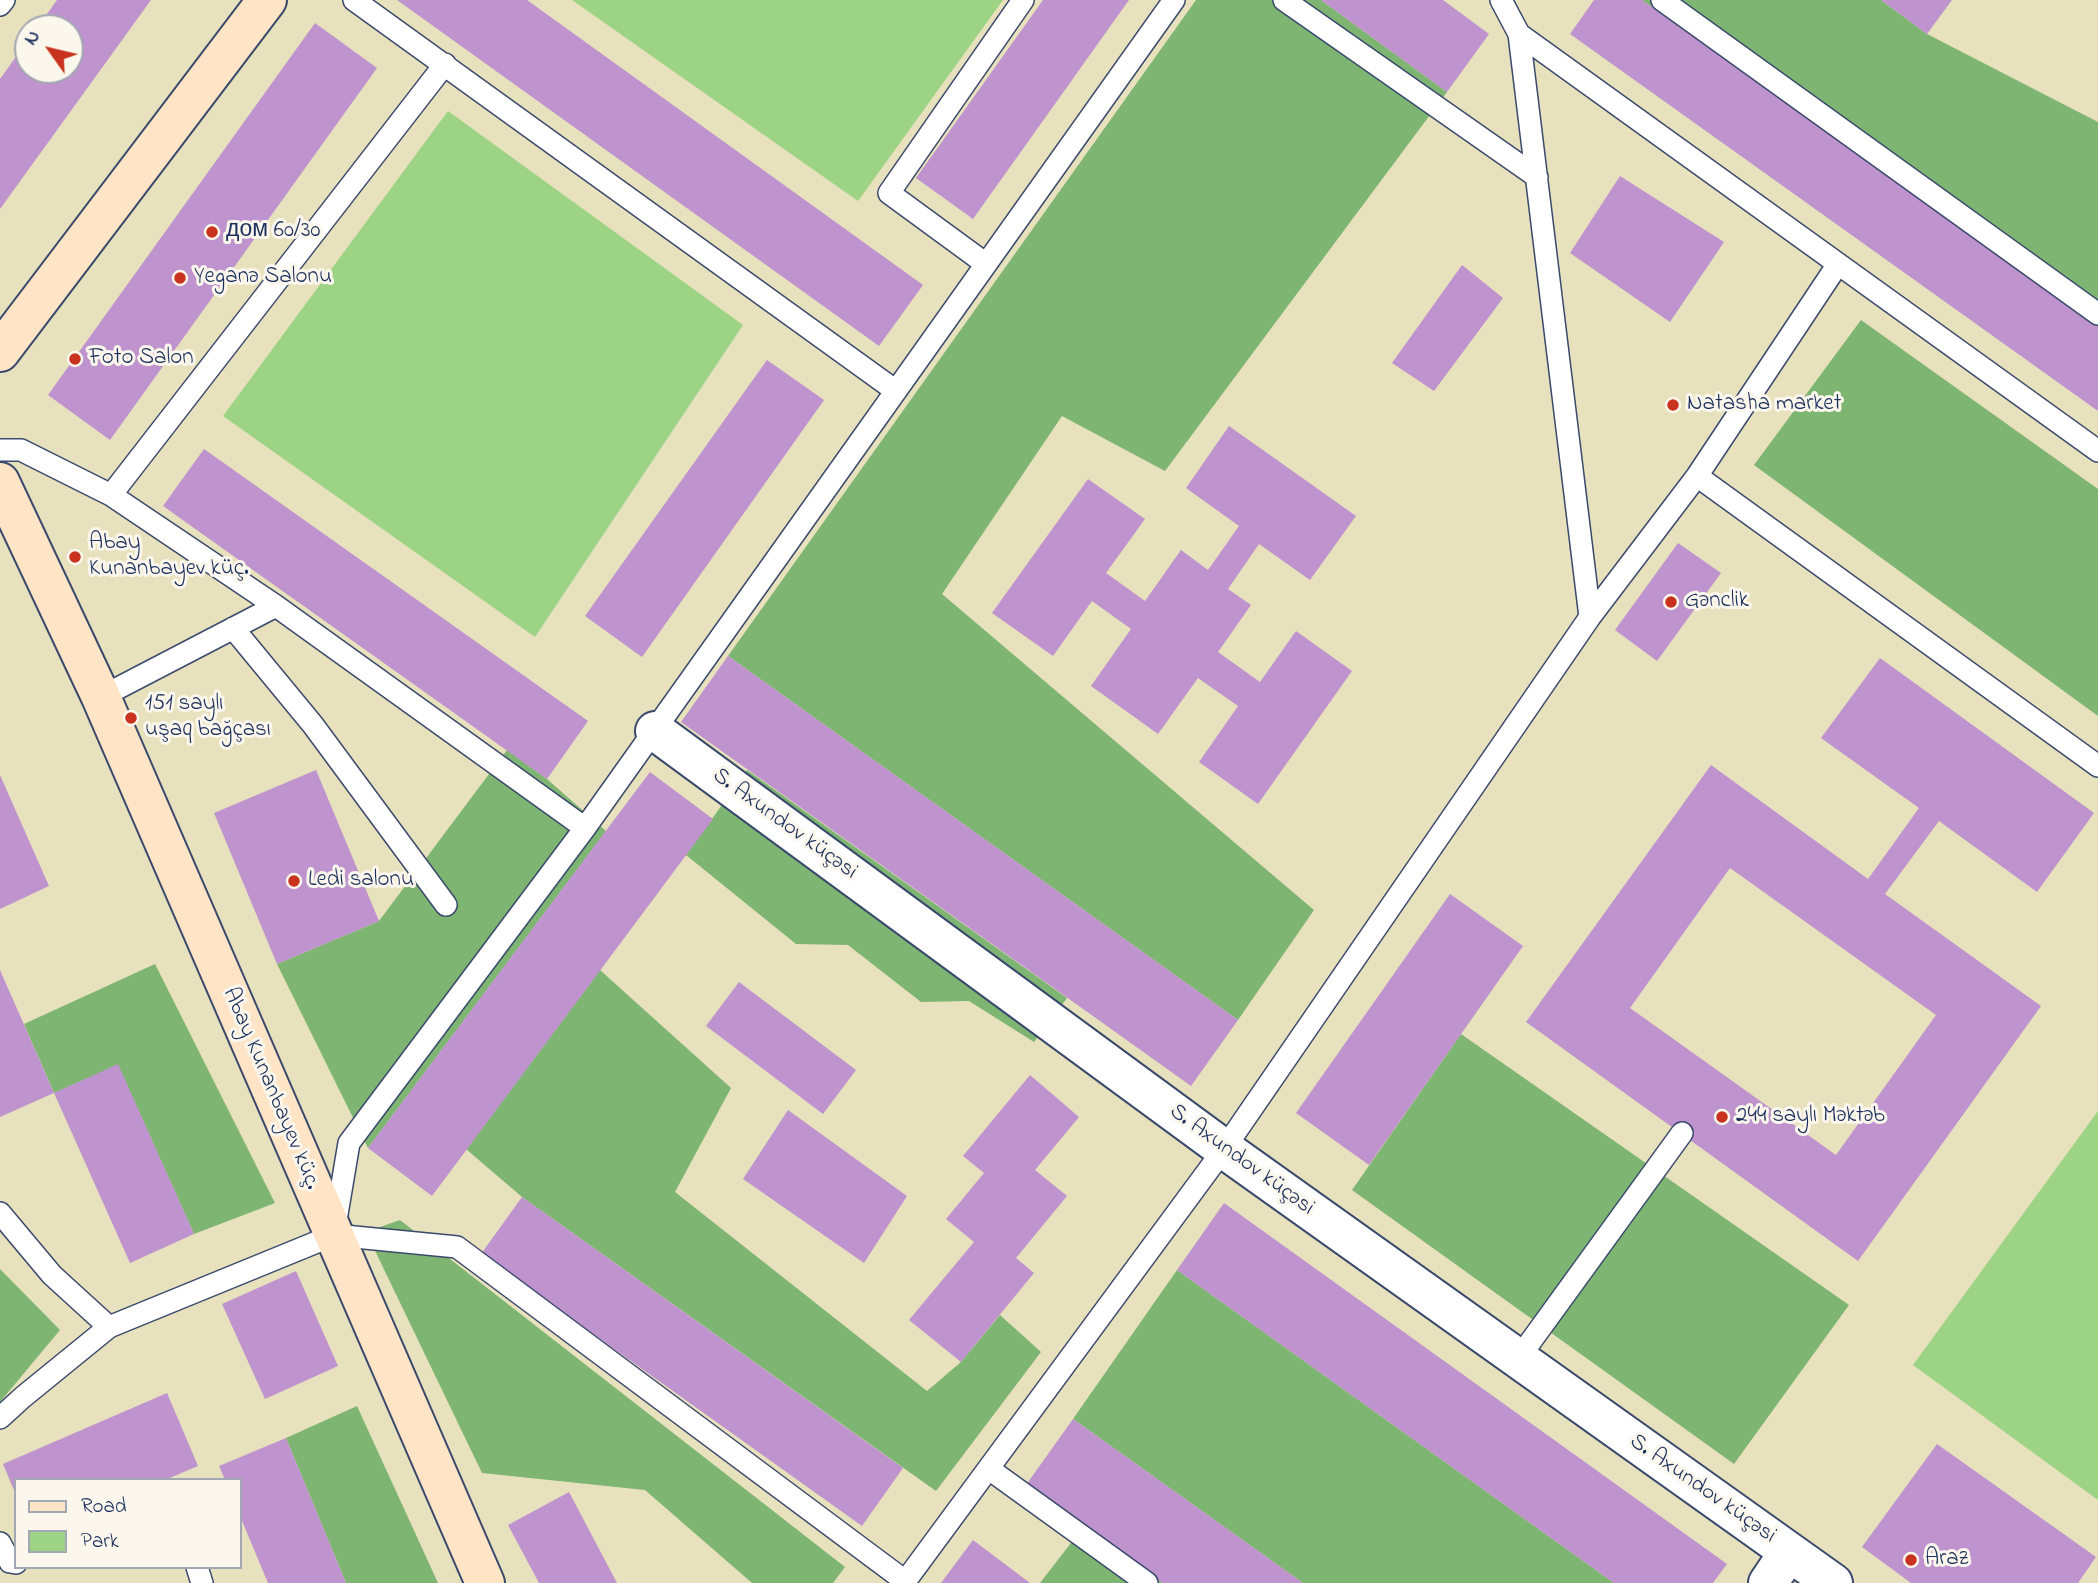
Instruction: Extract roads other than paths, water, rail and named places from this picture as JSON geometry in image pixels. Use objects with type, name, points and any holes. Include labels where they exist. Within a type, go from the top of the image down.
[{"type":"street","points":[[0,352],[267,0]]},
{"type":"street","name":"Abay Kunanbayev küç.","points":[[0,482],[101,697],[485,1583]]},
{"type":"street","name":"S. Axundov küçəsi","points":[[655,731],[1224,1149],[1833,1583]]},
{"type":"street","points":[[1768,1583],[1790,1552]]},
{"type":"lane","points":[[0,5],[4,0]]},
{"type":"lane","points":[[354,0],[896,391]]},
{"type":"lane","points":[[986,264],[889,192],[1023,0]]},
{"type":"lane","points":[[334,1235],[349,1143],[586,828],[1174,0]]},
{"type":"lane","points":[[1284,0],[1536,177]]},
{"type":"lane","points":[[1501,0],[1520,34],[1590,617]]},
{"type":"lane","points":[[1662,0],[2098,314]]},
{"type":"lane","points":[[1520,34],[2098,451]]},
{"type":"lane","points":[[111,495],[445,64]]},
{"type":"lane","points":[[0,1418],[109,1327],[334,1235],[457,1247],[904,1582],[1224,1149],[1590,617],[1697,476],[1838,264]]},
{"type":"lane","points":[[0,450],[21,450],[111,495],[276,606],[586,828]]},
{"type":"lane","points":[[1697,476],[2098,766]]},
{"type":"lane","points":[[101,697],[276,606]]},
{"type":"lane","points":[[233,628],[313,725],[446,905]]},
{"type":"lane","points":[[1518,1359],[1682,1133]]},
{"type":"lane","points":[[0,1213],[52,1275],[109,1327]]},
{"type":"lane","points":[[989,1469],[1147,1583]]},
{"type":"lane","points":[[0,1543],[10,1562],[14,1563]]},
{"type":"place","name":"дом 60/30","points":[[212,232]]},
{"type":"place","name":"Yeganə Salonu","points":[[180,278]]},
{"type":"place","name":"Foto Salon","points":[[75,359]]},
{"type":"place","name":"Natasha market","points":[[1673,405]]},
{"type":"place","name":"Abay Kunanbayev küç.","points":[[75,557]]},
{"type":"place","name":"Gənclik","points":[[1671,602]]},
{"type":"place","name":"151 saylı uşaq bağçası","points":[[131,718]]},
{"type":"place","name":"Ledi salonu","points":[[294,881]]},
{"type":"place","name":"244 saylı Məktəb","points":[[1722,1117]]},
{"type":"place","name":"Araz","points":[[1911,1560]]}]
